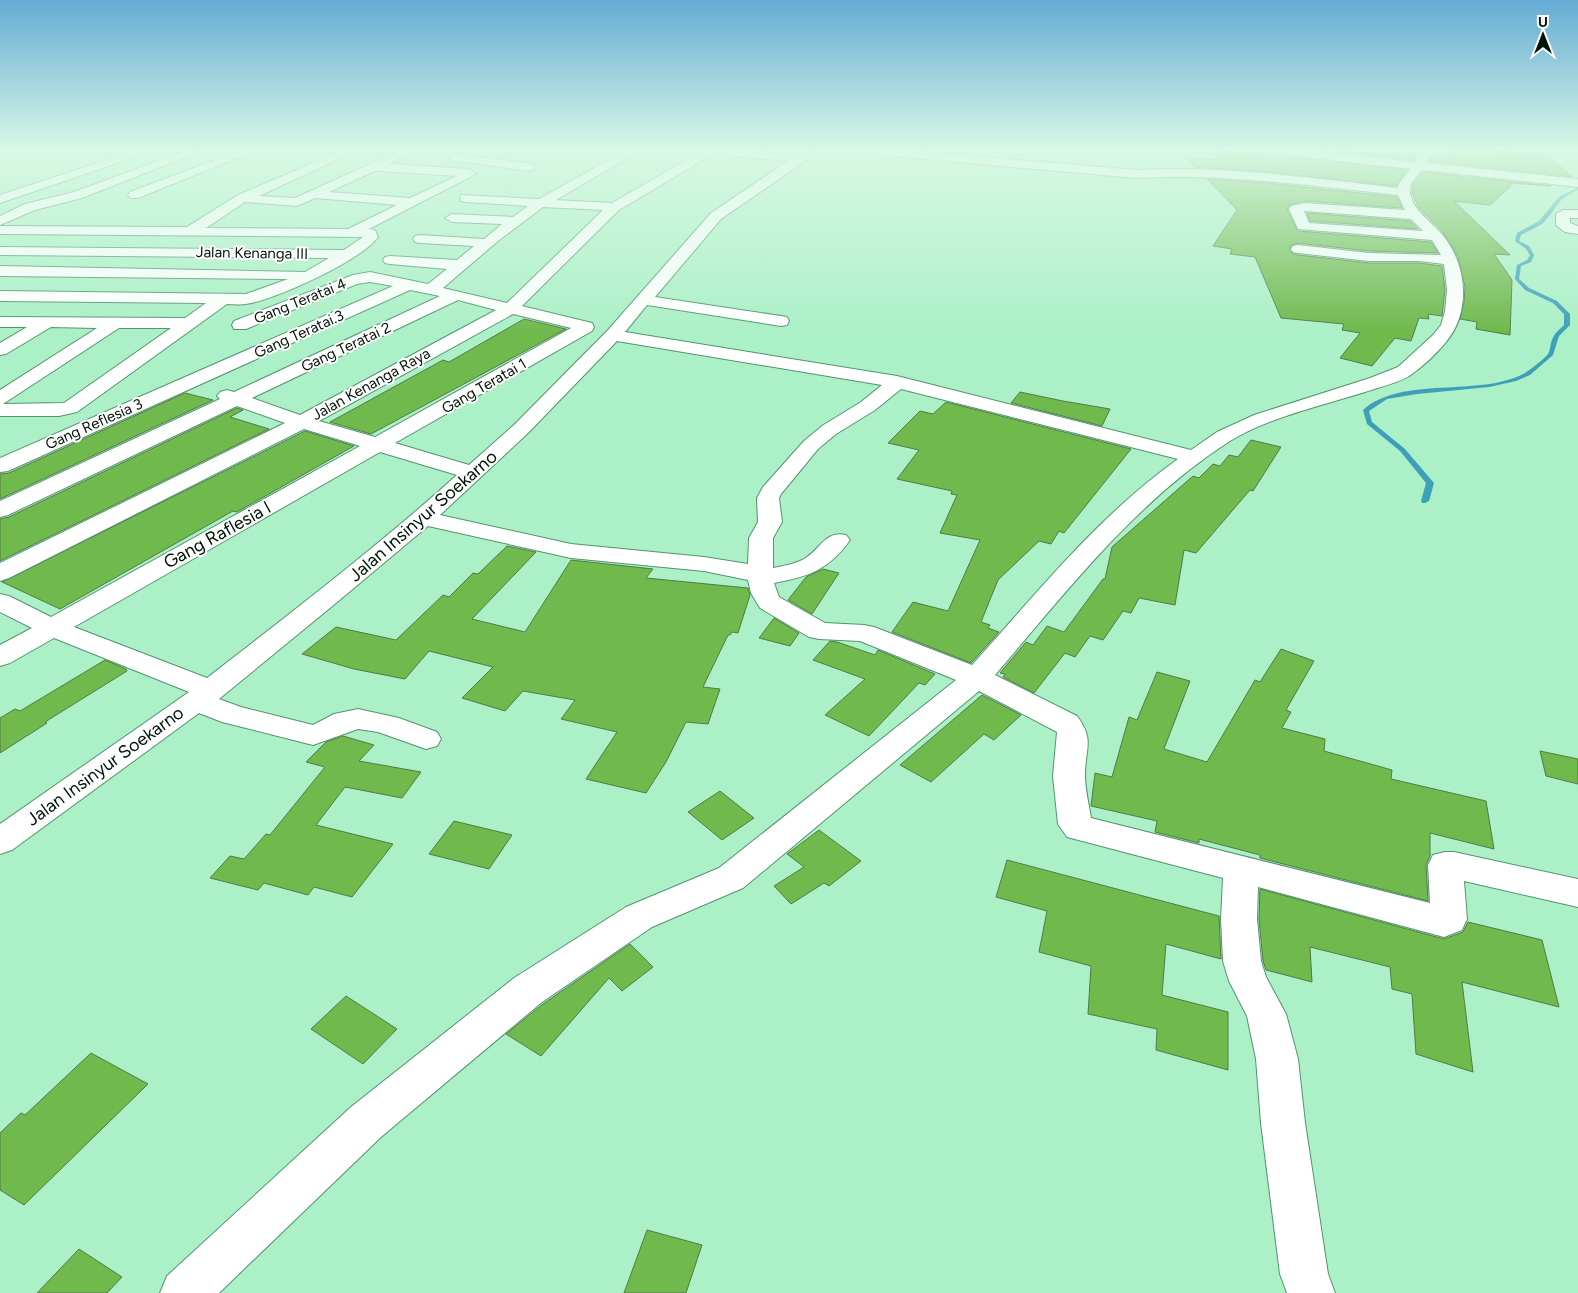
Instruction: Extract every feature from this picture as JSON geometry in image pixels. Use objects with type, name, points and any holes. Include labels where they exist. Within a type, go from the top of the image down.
[{"type":"street","points":[[0,221],[21,211]]},
{"type":"street","points":[[88,297],[222,211]]},
{"type":"street","points":[[350,233],[394,211]]},
{"type":"street","points":[[431,290],[528,211]]},
{"type":"street","name":"Jalan Kenanga Raya","points":[[0,572],[302,422],[510,309],[609,211]]},
{"type":"street","name":"Jalan Insinyur Soekarno","points":[[0,841],[213,703],[327,598],[438,522],[474,472],[521,429],[629,337],[644,300],[716,216],[723,211]]},
{"type":"street","points":[[1297,211],[1303,226],[1307,227],[1444,248]]},
{"type":"street","points":[[184,1293],[366,1122],[528,990],[639,917],[731,878],[977,678],[1114,524],[1167,477],[1224,436],[1261,419],[1377,382],[1405,371],[1438,339],[1448,325],[1453,311],[1455,290],[1444,248],[1415,211]]},
{"type":"street","points":[[0,230],[350,233],[370,232],[390,218],[388,214]]},
{"type":"street","points":[[1578,214],[1563,214],[1562,225],[1578,230]]},
{"type":"street","points":[[452,218],[514,221]]},
{"type":"street","points":[[0,296],[246,299],[261,296],[347,254],[370,239],[370,232]]},
{"type":"street","points":[[420,239],[487,243]]},
{"type":"street","points":[[1298,249],[1369,258],[1419,257],[1444,248]]},
{"type":"street","name":"Jalan Kenanga III","points":[[0,251],[347,254]]},
{"type":"street","points":[[0,271],[36,251]]},
{"type":"street","points":[[390,260],[460,265]]},
{"type":"street","points":[[0,271],[306,275]]},
{"type":"street","name":"Gang Teratai 4","points":[[240,325],[361,278],[370,277],[409,285]]},
{"type":"street","points":[[409,285],[510,309]]},
{"type":"street","name":"Gang Teratai.3","points":[[189,382],[409,285]]},
{"type":"street","name":"Gang Teratai 2","points":[[0,510],[456,295]]},
{"type":"street","points":[[0,410],[59,410],[70,408],[223,298]]},
{"type":"street","points":[[644,300],[781,321]]},
{"type":"street","name":"Gang Teratai 1","points":[[382,444],[586,327],[510,309]]},
{"type":"street","points":[[0,322],[187,323]]},
{"type":"street","points":[[0,350],[48,322]]},
{"type":"street","points":[[0,399],[115,323]]},
{"type":"street","points":[[308,329],[420,358]]},
{"type":"street","points":[[629,337],[897,382],[1194,457]]},
{"type":"street","points":[[189,382],[302,422],[474,472]]},
{"type":"street","name":"Gang Reflesia 3","points":[[0,466],[189,382]]},
{"type":"street","points":[[897,382],[868,406],[829,430],[811,445],[771,492],[768,498],[770,522],[761,538],[760,575],[764,593],[769,602],[819,631],[873,636],[977,678],[1066,724],[1071,730],[1073,741],[1070,776],[1075,824],[1079,828],[1444,922],[1449,919],[1445,866],[1454,865],[1578,893]]},
{"type":"street","name":"Gang Raflesia l","points":[[0,657],[382,444]]},
{"type":"street","points":[[438,522],[571,551],[704,564],[760,575],[778,575],[812,565],[829,551],[838,540]]},
{"type":"street","points":[[0,602],[213,703],[313,735],[321,734],[350,720],[359,719],[386,725],[426,739]]},
{"type":"street","points":[[1241,869],[1239,919],[1242,961],[1248,981],[1266,1014],[1276,1059],[1304,1274],[1311,1293]]},
{"type":"building","points":[[1236,211],[1288,211],[1298,231],[1431,242],[1438,253],[1369,251],[1298,243],[1291,245],[1289,250],[1293,254],[1298,255],[1369,263],[1419,263],[1442,266],[1445,290],[1442,316],[1428,314],[1429,319],[1419,318],[1411,341],[1395,338],[1372,366],[1340,358],[1360,333],[1342,330],[1344,324],[1281,318],[1255,257],[1230,254],[1232,249],[1213,246]]},
{"type":"building","points":[[1422,211],[1465,211],[1510,255],[1494,254],[1512,280],[1510,335],[1476,329],[1477,322],[1460,319],[1465,287],[1458,257],[1442,231]]},
{"type":"building","points":[[1307,213],[1410,221],[1418,229],[1310,221]]},
{"type":"building","points":[[524,319],[566,329],[371,434],[330,422],[443,360],[449,362]]},
{"type":"building","points":[[1020,392],[1110,409],[1102,426],[1011,403]]},
{"type":"building","points":[[185,393],[213,400],[0,499],[0,474],[9,473]]},
{"type":"building","points":[[946,402],[1131,449],[1064,533],[1059,531],[1051,544],[1039,541],[998,580],[981,622],[990,625],[988,628],[999,632],[971,663],[892,632],[913,602],[948,611],[980,540],[940,533],[957,495],[951,494],[952,491],[897,479],[919,450],[888,443],[920,411],[933,414]]},
{"type":"building","points":[[237,408],[243,410],[230,417],[269,429],[0,561],[0,519],[9,517]]},
{"type":"building","points":[[305,431],[354,446],[237,512],[233,511],[60,609],[2,582]]},
{"type":"building","points":[[1251,440],[1281,447],[1253,491],[1250,490],[1196,553],[1184,550],[1175,605],[1139,598],[1131,613],[1123,611],[1103,640],[1090,636],[1075,657],[1065,653],[1034,693],[1003,677],[1005,674],[1000,673],[1026,642],[1033,645],[1047,626],[1064,632],[1103,579],[1105,579],[1112,547],[1193,476],[1199,478],[1213,464],[1220,466],[1229,455],[1238,457]]},
{"type":"building","points":[[507,546],[536,552],[472,619],[525,632],[571,560],[653,569],[646,578],[748,588],[750,595],[738,633],[732,632],[728,635],[703,687],[720,689],[708,724],[686,722],[666,762],[646,793],[586,779],[617,732],[561,719],[575,700],[523,691],[505,711],[462,698],[493,667],[429,651],[405,679],[354,669],[302,654],[336,627],[396,640],[443,595],[449,597],[473,573],[478,574]]},
{"type":"building","points":[[823,569],[839,573],[812,614],[788,600],[806,577]]},
{"type":"building","points":[[774,618],[799,633],[790,646],[759,638]]},
{"type":"building","points":[[830,641],[875,655],[878,650],[935,674],[925,685],[919,683],[869,736],[825,715],[865,679],[813,660]]},
{"type":"building","points":[[1281,649],[1314,661],[1286,710],[1291,712],[1282,728],[1325,739],[1324,751],[1392,770],[1391,779],[1486,801],[1494,849],[1430,833],[1430,856],[1426,865],[1428,901],[1260,858],[1260,855],[1199,839],[1199,843],[1155,832],[1157,821],[1091,806],[1095,773],[1112,777],[1129,717],[1137,720],[1157,672],[1190,681],[1164,749],[1207,762],[1255,680],[1260,682]]},
{"type":"building","points":[[105,660],[127,671],[45,722],[47,723],[0,753],[0,718],[15,709],[20,711]]},
{"type":"building","points":[[982,695],[1021,715],[994,740],[984,734],[931,782],[900,765]]},
{"type":"building","points":[[343,736],[374,745],[359,761],[421,772],[402,798],[345,787],[316,825],[393,844],[352,897],[314,887],[308,895],[264,883],[258,890],[210,878],[230,856],[244,859],[266,834],[270,835],[325,767],[306,762],[326,742]]},
{"type":"building","points":[[1540,751],[1578,759],[1578,784],[1546,776]]},
{"type":"building","points":[[720,791],[754,818],[722,840],[688,812]]},
{"type":"building","points":[[454,821],[512,835],[489,869],[429,854]]},
{"type":"building","points":[[819,830],[861,861],[829,886],[824,883],[791,904],[774,886],[804,867],[787,854]]},
{"type":"building","points":[[1007,860],[1219,916],[1221,959],[1166,944],[1162,995],[1228,1012],[1228,1070],[1156,1050],[1157,1029],[1088,1014],[1091,966],[1039,952],[1047,911],[996,897]]},
{"type":"building","points":[[1260,889],[1444,939],[1463,932],[1468,922],[1542,940],[1559,1007],[1462,982],[1473,1072],[1416,1054],[1412,994],[1392,989],[1390,967],[1310,947],[1312,982],[1266,970],[1263,961],[1259,919]]},
{"type":"building","points":[[630,944],[653,967],[622,991],[609,978],[541,1056],[506,1034],[543,1004]]},
{"type":"building","points":[[346,996],[397,1029],[363,1064],[311,1029]]},
{"type":"building","points":[[91,1053],[148,1084],[24,1205],[0,1190],[0,1133],[21,1113],[25,1115]]},
{"type":"building","points":[[647,1230],[702,1245],[686,1293],[624,1293]]},
{"type":"building","points":[[79,1249],[122,1277],[107,1293],[37,1293]]},
{"type":"waterway","points":[[1425,501],[1430,483],[1402,450],[1369,423],[1366,410],[1385,398],[1417,392],[1489,385],[1514,380],[1528,374],[1551,354],[1556,336],[1567,325],[1567,314],[1555,302],[1527,289],[1517,279],[1519,265],[1529,261],[1532,255],[1527,247],[1517,241],[1519,234],[1541,222],[1549,211]]}]
